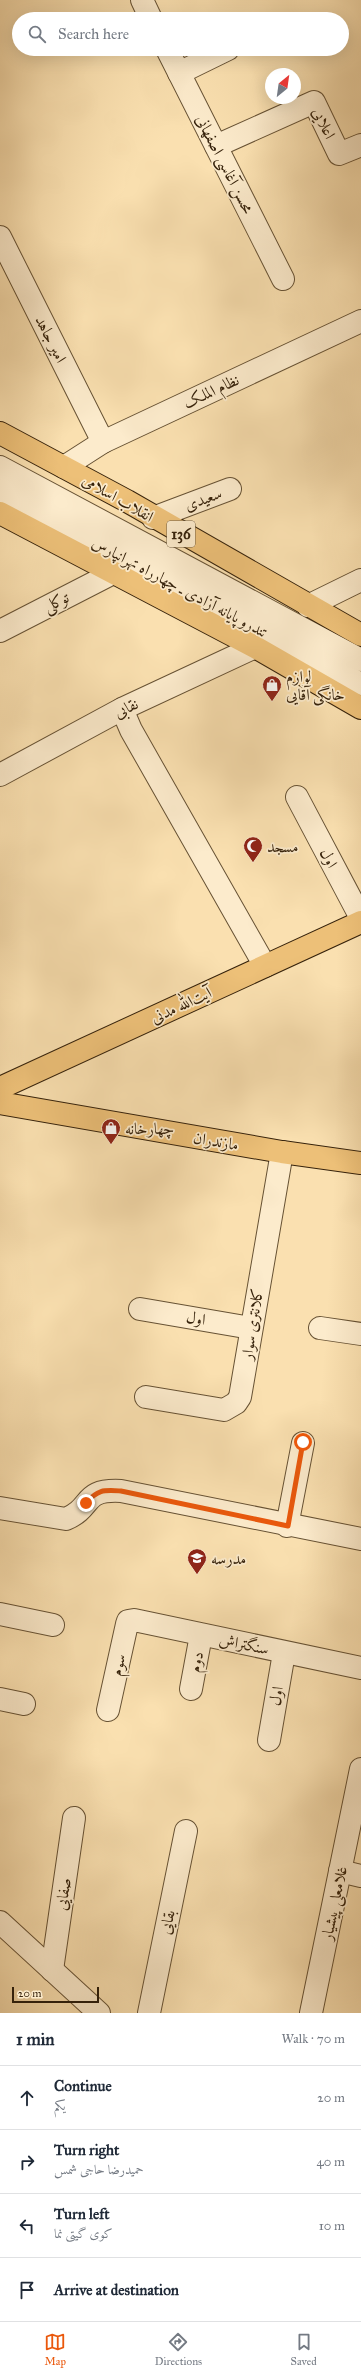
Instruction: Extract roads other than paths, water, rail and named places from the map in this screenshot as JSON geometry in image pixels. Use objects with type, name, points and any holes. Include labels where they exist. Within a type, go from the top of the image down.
[{"type":"main road","name":"انقلاب اسلامی","points":[[0,433],[64,466],[361,635]]},
{"type":"main road","points":[[0,513],[255,647],[361,708]]},
{"type":"main road","name":"آیت‌الله مدنی","points":[[0,1088],[361,922]]},
{"type":"main road","name":"مازندران","points":[[0,1103],[282,1152],[361,1163]]},
{"type":"street","points":[[142,0],[148,12]]},
{"type":"street","name":"محسن آغاسی اصفهانی","points":[[170,56],[283,279]]},
{"type":"street","points":[[179,73],[214,56]]},
{"type":"street","name":"اعلایی","points":[[216,146],[314,102],[339,154],[361,145]]},
{"type":"street","name":"امیر جاهد","points":[[0,237],[102,442]]},
{"type":"street","name":"نظام الملک","points":[[64,466],[102,442],[361,321]]},
{"type":"street","points":[[0,467],[361,660]]},
{"type":"street","name":"سعیدی","points":[[153,518],[230,489]]},
{"type":"street","name":"تندرو پایانه آزادی ـ چهارراه تهرانپارس","points":[[0,490],[361,684]]},
{"type":"street","name":"توکلی","points":[[0,631],[113,573]]},
{"type":"street","points":[[308,606],[361,580]]},
{"type":"street","name":"نقابی","points":[[0,776],[122,709],[255,647]]},
{"type":"street","points":[[122,709],[131,730],[265,966]]},
{"type":"street","name":"اول","points":[[297,797],[361,918]]},
{"type":"street","name":"کلانتری سوار","points":[[146,1397],[217,1410],[224,1410],[231,1407],[240,1398],[282,1152]]},
{"type":"street","name":"اول","points":[[140,1309],[251,1328]]},
{"type":"street","points":[[320,1328],[361,1334]]},
{"type":"street","points":[[288,1526],[303,1442]]},
{"type":"street","points":[[0,1508],[66,1519],[80,1510],[95,1493],[104,1490],[121,1491],[288,1526],[361,1539]]},
{"type":"street","points":[[0,1614],[53,1624]]},
{"type":"street","name":"سنگتراش","points":[[128,1621],[134,1620],[201,1636],[361,1668]]},
{"type":"street","name":"سوم","points":[[108,1710],[128,1621]]},
{"type":"street","name":"دوم","points":[[191,1690],[201,1636]]},
{"type":"street","name":"اول","points":[[269,1740],[284,1653]]},
{"type":"street","points":[[0,1699],[24,1704]]},
{"type":"street","name":"غلامعلی پیشیار","points":[[311,2013],[361,1769]]},
{"type":"street","name":"صفایی","points":[[52,1970],[74,1818]]},
{"type":"street","name":"بقایی","points":[[149,2013],[186,1831]]},
{"type":"street","points":[[340,1871],[361,1876]]},
{"type":"street","points":[[0,1922],[98,2013]]},
{"type":"place","name":"لوازم خانگی آقایی","points":[[272,702]]},
{"type":"place","name":"مسجد","points":[[253,863]]},
{"type":"place","name":"چهارخانه","points":[[111,1145]]},
{"type":"place","name":"مدرسه","points":[[197,1575]]}]
